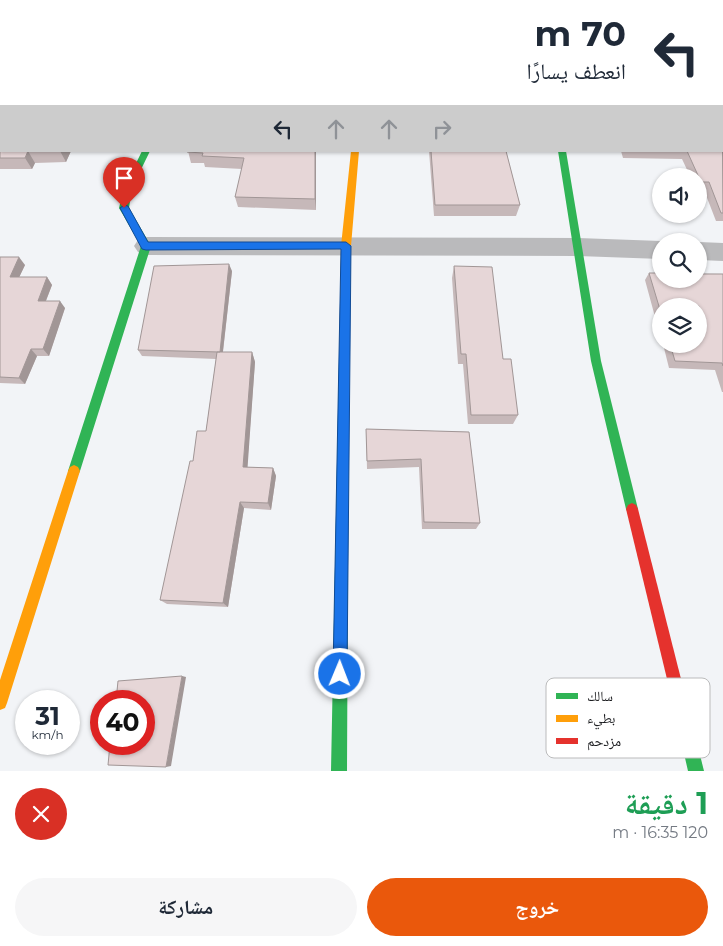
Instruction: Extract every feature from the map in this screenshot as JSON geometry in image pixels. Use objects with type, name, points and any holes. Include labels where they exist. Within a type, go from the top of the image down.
[{"type":"street","points":[[0,703],[146,246],[124,208],[128,188],[146,152]]},
{"type":"street","points":[[338,771],[346,246],[354,152]]},
{"type":"street","points":[[562,152],[596,361],[673,678]]},
{"type":"street","points":[[146,246],[578,247],[652,250]]},
{"type":"street","points":[[707,251],[723,252]]},
{"type":"street","points":[[693,758],[696,771]]},
{"type":"building","points":[[0,152],[28,152],[25,158],[0,158]]},
{"type":"building","points":[[187,152],[315,152],[315,199],[235,197],[244,158],[202,156],[203,153]]},
{"type":"building","points":[[431,152],[506,152],[520,205],[435,205]]},
{"type":"building","points":[[687,152],[722,152],[723,213],[721,213],[709,182],[707,182],[707,168],[695,168]]},
{"type":"building","points":[[0,257],[19,257],[10,277],[47,277],[38,301],[60,301],[43,349],[31,349],[19,378],[0,377]]},
{"type":"building","points":[[229,264],[220,352],[138,350],[154,266]]},
{"type":"building","points":[[454,266],[492,267],[503,359],[511,359],[518,415],[471,415],[466,354],[461,354]]},
{"type":"building","points":[[707,274],[723,274],[723,366],[722,363],[675,361],[673,353],[707,353],[707,298],[656,298],[654,288],[707,288]]},
{"type":"building","points":[[217,352],[252,352],[243,467],[273,468],[268,503],[240,502],[223,603],[160,600],[190,461],[193,461],[197,431],[206,431]]},
{"type":"building","points":[[366,429],[469,432],[480,523],[424,522],[421,459],[367,461]]},
{"type":"building","points":[[182,676],[166,767],[108,765],[109,755],[155,755],[155,690],[117,690],[118,681]]},
{"type":"traffic: fast","points":[[74,471],[146,246],[124,208],[128,188],[146,152]]},
{"type":"traffic: fast","points":[[562,152],[596,361],[632,509]]},
{"type":"traffic: fast","points":[[339,771],[344,362]]},
{"type":"traffic: fast","points":[[693,758],[696,771]]},
{"type":"traffic: slow","points":[[344,362],[346,246],[355,152]]},
{"type":"traffic: slow","points":[[0,703],[74,471]]},
{"type":"traffic: jam","points":[[632,509],[674,678]]},
{"type":"route","points":[[124,208],[146,246],[346,246],[340,674]]}]
